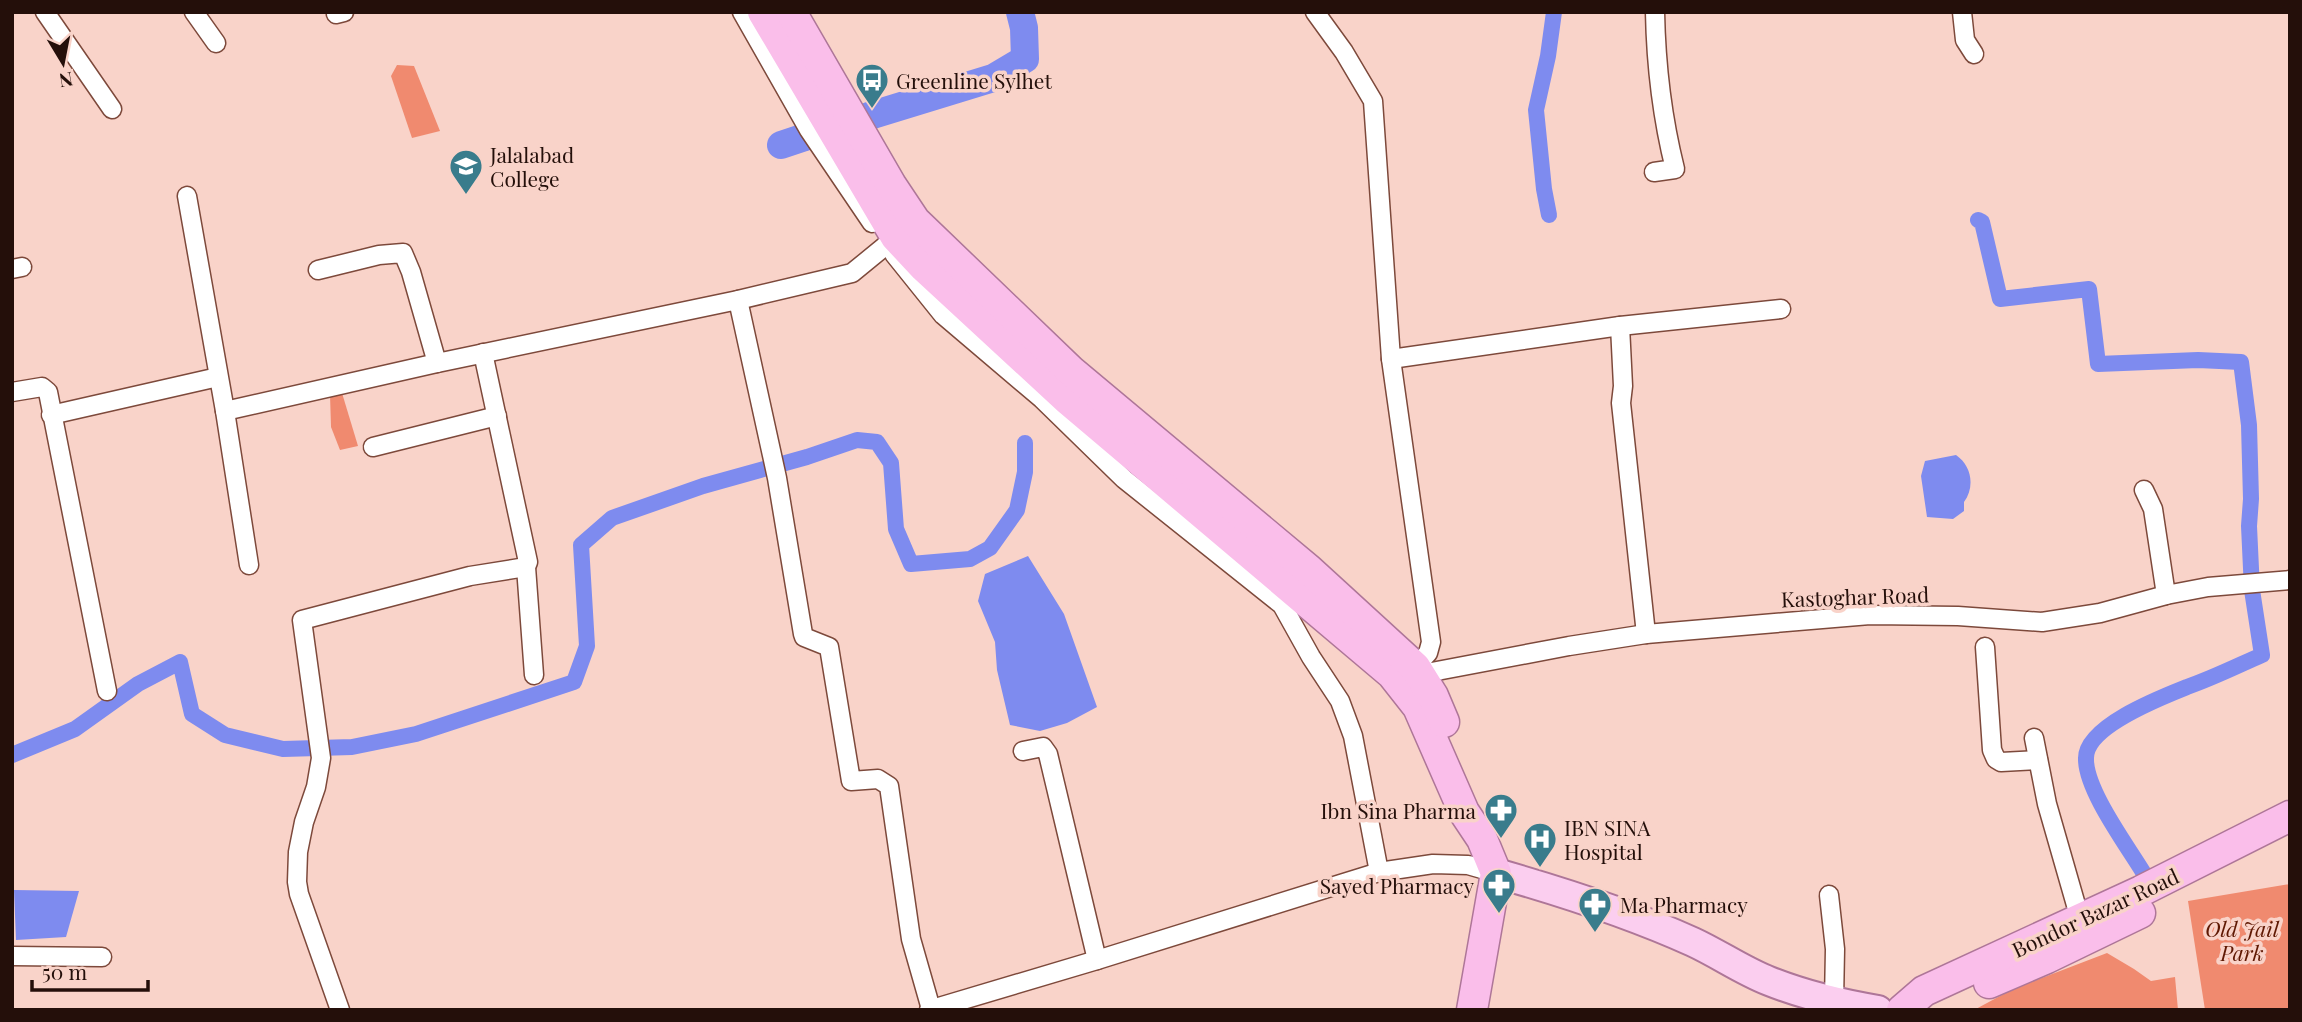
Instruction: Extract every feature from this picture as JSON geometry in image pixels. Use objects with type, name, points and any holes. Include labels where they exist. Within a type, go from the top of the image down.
[{"type":"highway","points":[[763,12],[899,234],[924,267],[1067,399],[1392,674],[1418,707],[1464,812],[1482,839],[1496,873],[1472,1010]]},
{"type":"highway","points":[[791,12],[877,161],[899,234],[1071,371],[1309,570],[1418,670],[1441,716],[1476,807],[1482,839]]},
{"type":"highway","name":"Bondor Bazar Road","points":[[1902,1010],[1924,991],[2080,919],[2290,816]]},
{"type":"highway","points":[[1933,1008],[2098,934],[2290,835]]},
{"type":"main road","points":[[1496,873],[1577,896],[1629,915],[1704,947],[1768,981],[1870,1009]]},
{"type":"street","points":[[45,12],[112,109]]},
{"type":"street","points":[[194,12],[216,43]]},
{"type":"street","points":[[742,12],[809,130],[899,234],[943,315],[1042,399],[1124,479],[1282,605],[1340,701],[1353,736],[1379,872]]},
{"type":"street","points":[[1654,172],[1675,169],[1667,136],[1656,57],[1655,12]]},
{"type":"street","points":[[1962,12],[1965,40],[1974,54]]},
{"type":"street","points":[[1319,14],[1373,101],[1391,359],[1431,642],[1418,670]]},
{"type":"street","points":[[187,196],[225,411],[248,565]]},
{"type":"street","points":[[225,411],[483,353],[738,300],[852,272],[899,234]]},
{"type":"street","points":[[318,270],[379,255],[403,253],[437,363]]},
{"type":"street","points":[[738,300],[777,478],[803,634],[808,639],[829,647],[851,781],[878,779],[889,786],[911,939],[930,1009],[1379,872],[1433,863],[1468,865],[1496,873]]},
{"type":"street","points":[[1391,359],[1620,326],[1781,309]]},
{"type":"street","points":[[1620,326],[1623,386],[1621,403],[1646,634]]},
{"type":"street","points":[[483,353],[528,562],[526,567],[534,675]]},
{"type":"street","points":[[51,415],[218,377]]},
{"type":"street","points":[[12,392],[46,388],[107,691]]},
{"type":"street","points":[[373,447],[497,416]]},
{"type":"street","points":[[2144,490],[2153,509],[2166,595]]},
{"type":"street","points":[[340,1010],[297,882],[298,852],[321,758],[302,620],[470,576],[526,567]]},
{"type":"street","name":"Kastoghar Road","points":[[1418,670],[1646,634],[1870,615],[1958,616],[2042,622],[2100,613],[2208,587],[2290,580]]},
{"type":"street","points":[[1985,647],[1992,750],[1996,759],[2001,762],[2038,760]]},
{"type":"street","points":[[2034,738],[2047,804],[2080,919]]},
{"type":"street","points":[[1023,751],[1043,747],[1048,754],[1097,960]]},
{"type":"street","points":[[1829,895],[1835,949],[1834,1001]]},
{"type":"street","points":[[12,956],[102,957]]},
{"type":"green space","points":[[397,65],[414,66],[440,131],[412,138],[391,76]]},
{"type":"green space","points":[[342,393],[358,446],[340,450],[331,427],[330,395]]},
{"type":"green space","name":"Old Jail Park","points":[[2290,884],[2290,1010],[2205,1010],[2188,901]]},
{"type":"green space","points":[[2107,953],[2151,981],[2175,977],[2178,1010],[1974,1010],[2013,989]]},
{"type":"water","points":[[1956,455],[1966,465],[1971,483],[1964,502],[1964,511],[1953,519],[1927,517],[1921,476],[1925,461]]},
{"type":"water","points":[[1028,556],[1064,614],[1097,707],[1067,723],[1040,731],[1010,725],[997,670],[995,642],[978,601],[985,574]]},
{"type":"water","points":[[14,890],[79,891],[66,937],[16,940]]},
{"type":"waterway","points":[[869,116],[993,78],[1025,59],[1024,28],[1020,12]]},
{"type":"waterway","points":[[1549,215],[1536,110],[1554,12]]},
{"type":"waterway","points":[[781,145],[805,137]]},
{"type":"waterway","points":[[1978,220],[1982,222],[2000,299],[2089,289],[2098,364],[2198,360],[2241,362],[2249,425],[2252,590],[2262,655],[2127,714],[2098,735],[2089,746],[2086,758],[2087,771],[2099,800],[2143,872]]},
{"type":"waterway","points":[[12,755],[75,729],[138,684],[180,662],[192,714],[225,735],[283,749],[352,747],[416,734],[574,682],[587,646],[581,545],[612,518],[703,486],[857,440],[877,442],[891,463],[896,529],[911,564],[970,559],[990,548],[1017,510],[1025,472],[1025,443]]},
{"type":"place","name":"Greenline Sylhet","points":[[872,110]]},
{"type":"place","name":"Jalalabad College","points":[[466,196]]},
{"type":"place","name":"Ibn Sina Pharma","points":[[1501,840]]},
{"type":"place","name":"IBN SINA Hospital","points":[[1540,869]]},
{"type":"place","name":"Sayed Pharmacy","points":[[1499,915]]},
{"type":"place","name":"Ma Pharmacy","points":[[1595,934]]}]
